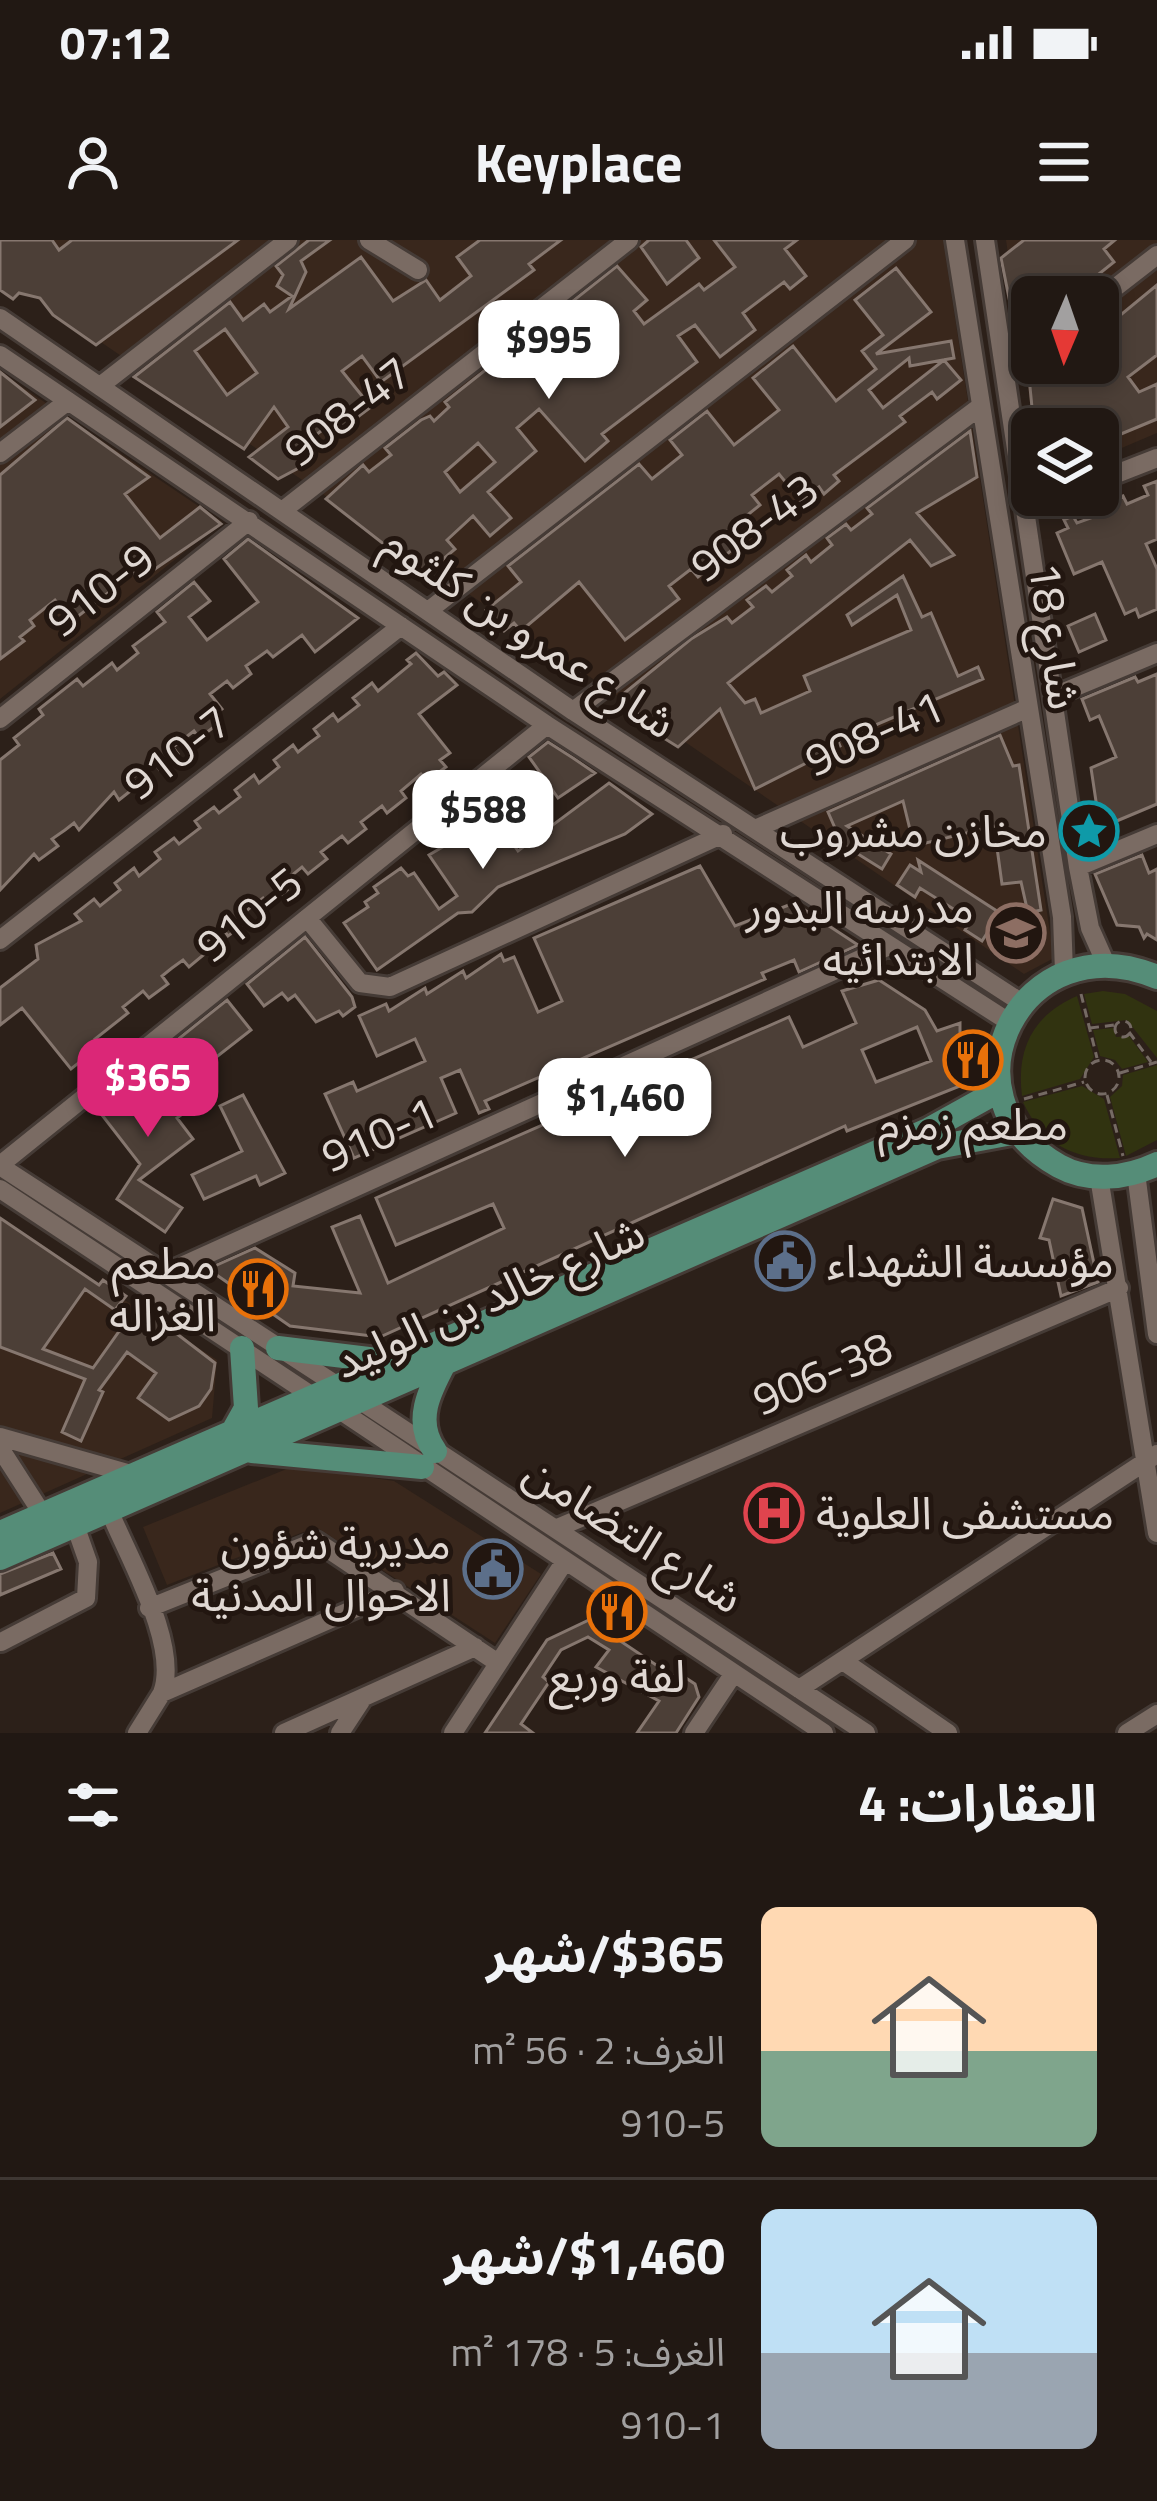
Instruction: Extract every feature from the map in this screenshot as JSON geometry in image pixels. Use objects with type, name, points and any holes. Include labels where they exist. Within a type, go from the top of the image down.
[{"type":"main road","points":[[1139,1165],[1099,1177],[1053,1163],[1017,1132],[999,1055],[1016,1012],[1064,972],[1106,964],[1157,977]]},
{"type":"main road","name":"شارع خالد بن الوليد","points":[[0,1558],[109,1510],[314,1397],[345,1399],[405,1357],[1011,1095]]},
{"type":"main road","name":"شارع خالد بن الوليد","points":[[0,1533],[134,1475],[238,1442],[446,1362],[937,1148],[1017,1132]]},
{"type":"main road","points":[[242,1348],[246,1408],[238,1442],[429,1459],[425,1408],[446,1362]]},
{"type":"main road","points":[[278,1348],[368,1361],[405,1357]]},
{"type":"street","points":[[100,386],[288,240]]},
{"type":"street","points":[[369,240],[418,270]]},
{"type":"street","name":"908-47","points":[[283,511],[629,240]]},
{"type":"street","points":[[428,611],[905,240]]},
{"type":"street","name":"شارع 18","points":[[955,240],[1025,709],[1062,917],[1064,972]]},
{"type":"street","name":"شارع 18","points":[[985,240],[1011,412]]},
{"type":"street","points":[[1119,285],[1157,255]]},
{"type":"street","name":"شارع عمرو بن كلثوم","points":[[0,319],[1016,1012]]},
{"type":"street","name":"شارع عمرو بن كلثوم","points":[[0,355],[718,837],[890,946],[1016,1012]]},
{"type":"street","points":[[1005,373],[1011,368]]},
{"type":"street","points":[[0,453],[68,400]]},
{"type":"street","name":"908-43","points":[[573,711],[981,406]]},
{"type":"street","points":[[1119,473],[1157,458]]},
{"type":"street","points":[[998,517],[1011,513]]},
{"type":"street","name":"شارع 18","points":[[1027,516],[1078,867],[1090,928],[1106,964]]},
{"type":"street","name":"910-9","points":[[0,719],[249,521]]},
{"type":"street","name":"910-7","points":[[0,940],[401,626]]},
{"type":"street","points":[[1054,696],[1157,653]]},
{"type":"street","name":"908-41","points":[[307,918],[360,983],[390,987],[718,837],[1025,709]]},
{"type":"street","name":"910-5","points":[[0,1166],[547,725]]},
{"type":"street","points":[[1078,867],[1157,833]]},
{"type":"street","name":"910-1","points":[[164,1274],[890,946]]},
{"type":"street","points":[[1139,1165],[1157,1334]]},
{"type":"street","name":"شارع التضامن","points":[[0,1166],[278,1348],[565,1561],[824,1733]]},
{"type":"street","points":[[1099,1177],[1152,1458],[1157,1533]]},
{"type":"street","points":[[0,1189],[314,1397]]},
{"type":"street","name":"906-38","points":[[554,1529],[1119,1288]]},
{"type":"street","points":[[0,1436],[134,1475]]},
{"type":"street","points":[[0,1448],[43,1515]]},
{"type":"street","points":[[800,1690],[1152,1458]]},
{"type":"street","name":"شارع التضامن","points":[[429,1459],[554,1529],[866,1733]]},
{"type":"street","points":[[109,1510],[167,1664],[162,1693],[137,1733]]},
{"type":"street","points":[[1,1642],[86,1598],[88,1562],[75,1525]]},
{"type":"street","points":[[149,1608],[310,1541],[322,1543],[498,1663]]},
{"type":"street","points":[[453,1733],[565,1561]]},
{"type":"street","points":[[162,1693],[394,1591]]},
{"type":"street","points":[[284,1733],[475,1647]]},
{"type":"street","points":[[843,1661],[948,1733]]},
{"type":"street","points":[[694,1733],[734,1673]]},
{"type":"street","points":[[340,1733],[361,1701]]},
{"type":"street","points":[[782,1733],[795,1714]]},
{"type":"street","points":[[1127,1733],[1157,1714]]},
{"type":"path","points":[[1081,994],[1098,1060]]},
{"type":"path","points":[[1090,1028],[1124,1021],[1155,1062],[1119,1073]]},
{"type":"path","points":[[1116,1025],[1120,1036],[1129,1032]]},
{"type":"path","points":[[1098,1060],[1113,1063],[1119,1073],[1115,1087],[1106,1093],[1091,1090],[1085,1082],[1086,1070],[1098,1060]]},
{"type":"path","points":[[1011,1095],[1085,1082]]},
{"type":"path","points":[[1106,1093],[1139,1165]]},
{"type":"shaded area","points":[[0,240],[943,240],[1054,958],[1024,974],[0,273]]},
{"type":"shaded area","points":[[1006,240],[1157,240],[1157,433],[1119,449],[1119,408],[1031,408],[1027,384],[1119,384],[1119,276],[1011,276]]},
{"type":"shaded area","points":[[0,372],[222,522],[0,699]]},
{"type":"shaded area","points":[[0,1219],[217,1360],[212,1418],[0,1513]]},
{"type":"shaded area","points":[[294,1466],[394,1481],[541,1574],[495,1643],[316,1527],[167,1585],[143,1527]]},
{"type":"green space","points":[[1084,994],[1125,994],[1157,1011],[1157,1058],[1127,1020],[1092,1024]]},
{"type":"green space","points":[[1077,996],[1094,1057],[1080,1079],[1022,1096],[1022,1063],[1031,1035],[1049,1013]]},
{"type":"green space","points":[[1113,1028],[1116,1037],[1129,1036],[1148,1062],[1122,1069],[1115,1060],[1100,1056],[1093,1030]]},
{"type":"green space","points":[[1157,1065],[1157,1140],[1126,1156],[1110,1097],[1122,1086],[1123,1075]]},
{"type":"green space","points":[[1082,1086],[1104,1099],[1120,1158],[1089,1156],[1062,1147],[1040,1129],[1023,1102]]},
{"type":"building","points":[[0,240],[52,240],[59,250],[72,240],[238,240],[96,345],[53,315],[40,298],[19,293],[13,299],[0,290]]},
{"type":"building","points":[[309,240],[330,240],[301,261],[306,272],[289,309],[361,257],[393,301],[426,280],[440,300],[471,276],[457,257],[480,240],[561,240],[529,264],[534,270],[381,382],[362,356],[342,371],[371,407],[339,431],[332,423],[298,448],[310,462],[278,479],[249,457],[288,427],[274,407],[244,449],[134,377],[230,302],[243,320],[264,304],[270,312],[292,296],[277,286],[283,275],[276,266]],"holes":[[[225,329],[257,373],[227,395],[195,351]]]},
{"type":"building","points":[[649,240],[686,240],[699,258],[667,284],[641,247]]},
{"type":"building","points":[[714,240],[797,240],[785,249],[806,276],[790,289],[784,282],[743,313],[755,330],[720,357],[695,325],[678,336],[697,362],[602,434],[608,441],[585,461],[539,409],[517,428],[536,451],[488,492],[511,518],[490,536],[473,516],[447,540],[455,549],[433,568],[417,570],[326,499],[363,465],[369,472],[391,455],[385,448],[421,420],[430,416],[434,421],[449,407],[445,402],[546,322],[592,374],[611,361],[564,308],[617,266],[647,300],[634,311],[644,324],[699,284],[704,290],[735,267]],"holes":[[[478,443],[495,462],[460,492],[445,472]]]},
{"type":"building","points":[[1024,240],[1115,240],[1104,249],[1114,262],[1096,276],[1011,276],[1011,308],[1001,258]]},
{"type":"building","points":[[896,268],[931,312],[876,354],[951,341],[954,358],[910,366],[909,358],[869,390],[883,408],[944,360],[961,380],[937,399],[932,392],[900,416],[905,422],[834,475],[839,481],[824,494],[819,487],[801,501],[779,474],[752,495],[760,505],[726,532],[737,546],[698,577],[691,569],[669,586],[679,599],[625,640],[579,582],[521,631],[514,623],[504,631],[486,610],[521,582],[508,566],[639,464],[652,479],[682,455],[670,440],[707,411],[734,445],[779,410],[753,378],[793,346],[836,401],[876,369],[862,351],[883,335],[855,300]]},
{"type":"building","points":[[1157,285],[1157,355],[1128,377],[1139,392],[1157,384],[1157,419],[1119,435],[1119,408],[1032,408],[1030,384],[1119,384],[1119,316]]},
{"type":"building","points":[[0,372],[35,400],[0,427]]},
{"type":"building","points":[[67,418],[149,477],[125,494],[160,538],[200,507],[221,524],[155,569],[149,561],[72,621],[55,600],[30,620],[34,626],[20,637],[24,641],[0,659],[0,475]]},
{"type":"building","points":[[970,431],[977,477],[917,513],[954,555],[931,566],[910,540],[728,683],[745,703],[755,699],[761,713],[810,691],[804,676],[911,630],[897,595],[852,625],[847,615],[903,576],[922,617],[931,613],[958,676],[978,667],[983,679],[838,741],[840,746],[755,789],[720,709],[678,747],[638,722],[642,719],[622,695],[691,639],[727,617],[732,623],[753,607],[747,600],[766,586],[772,592],[792,576],[787,570],[806,555],[811,562],[832,545],[827,538],[846,524],[851,530],[872,514],[867,508]]},
{"type":"building","points":[[1157,481],[1157,539],[1146,544],[1157,569],[1157,609],[1139,617],[1136,609],[1125,614],[1102,562],[1074,574],[1057,533],[1068,528],[1064,520],[1073,516],[1077,523],[1096,516],[1119,516],[1119,498],[1123,496],[1127,504],[1148,495],[1144,486]]},
{"type":"building","points":[[248,539],[358,618],[315,652],[302,635],[273,657],[267,651],[246,666],[251,674],[233,688],[227,681],[210,694],[222,709],[213,716],[218,724],[199,738],[194,731],[173,747],[178,754],[159,769],[154,762],[132,778],[138,785],[119,800],[114,792],[79,830],[74,823],[52,839],[58,846],[39,860],[34,854],[0,890],[0,760],[19,745],[14,738],[43,715],[39,709],[77,679],[83,686],[112,663],[117,670],[138,653],[133,646],[165,622],[157,612],[194,582],[210,601],[189,617],[207,640],[258,602],[224,559]]},
{"type":"building","points":[[1095,614],[1106,640],[1079,652],[1068,626]]},
{"type":"building","points":[[416,653],[438,676],[444,672],[457,685],[419,714],[450,753],[440,760],[446,767],[427,781],[421,774],[401,791],[406,798],[387,813],[382,806],[361,822],[366,829],[348,843],[342,836],[321,852],[327,859],[308,874],[302,867],[281,884],[287,890],[268,905],[263,898],[251,907],[242,915],[247,922],[228,936],[223,929],[202,945],[207,952],[189,967],[183,960],[162,976],[168,984],[149,998],[143,991],[123,1007],[128,1013],[95,1039],[100,1046],[71,1069],[22,1008],[0,1025],[0,988],[38,959],[36,945],[81,921],[75,914],[94,899],[100,906],[120,890],[115,883],[134,868],[139,876],[160,859],[155,852],[174,838],[179,844],[200,828],[195,821],[214,807],[219,813],[240,797],[235,790],[254,775],[259,783],[279,767],[274,760],[293,745],[298,752],[319,736],[314,729],[333,714],[338,721],[359,705],[353,698],[372,683],[378,691],[411,664],[407,660]]},
{"type":"building","points":[[1157,674],[1157,804],[1100,828],[1091,768],[1116,757],[1099,716],[1090,720],[1082,699],[1135,677],[1138,682]]},
{"type":"building","points":[[1000,735],[1013,766],[1019,765],[1041,910],[1028,913],[1021,882],[1002,884],[994,826],[914,846],[903,801],[847,826],[891,854],[882,869],[842,844],[828,812]]},
{"type":"building","points":[[548,742],[595,773],[558,798],[529,757]]},
{"type":"building","points":[[518,778],[540,809],[529,816],[507,786]]},
{"type":"building","points":[[609,783],[652,814],[625,834],[498,887],[472,912],[458,913],[377,970],[344,923],[368,907],[365,902],[378,893],[374,887],[401,868],[408,876],[414,873],[439,909],[457,896],[429,855],[494,817],[518,851]]},
{"type":"building","points":[[1142,855],[1149,873],[1157,869],[1157,940],[1147,934],[1144,938],[1139,927],[1117,925],[1095,874]]},
{"type":"building","points":[[918,860],[1000,913],[982,941],[965,930],[971,920],[920,888],[915,897],[897,885],[910,865],[921,872]]},
{"type":"building","points":[[700,866],[735,926],[794,903],[858,945],[799,972],[794,960],[762,973],[765,979],[485,1101],[489,1109],[479,1113],[460,1070],[441,1078],[456,1113],[354,1158],[325,1094],[353,1082],[357,1091],[425,1061],[415,1039],[377,1056],[359,1016],[386,1004],[389,1011],[463,971],[466,978],[501,954],[504,961],[514,957],[538,1012],[562,1001],[534,938]]},
{"type":"building","points":[[305,937],[352,997],[355,1007],[343,1016],[339,1011],[316,1022],[295,995],[288,1000],[282,993],[264,1006],[247,984]]},
{"type":"building","points":[[879,980],[925,1010],[937,1031],[960,1023],[960,1086],[847,1131],[845,1126],[380,1337],[290,1326],[208,1269],[255,1248],[295,1273],[293,1286],[360,1293],[332,1227],[360,1216],[388,1283],[504,1228],[493,1204],[396,1245],[376,1198],[789,1017],[803,1047],[856,1023],[842,991]],"holes":[[[917,1027],[931,1061],[876,1082],[862,1050]]]},
{"type":"building","points":[[227,1000],[251,1030],[196,1073],[172,1044]]},
{"type":"building","points":[[140,1070],[164,1101],[185,1085],[198,1102],[177,1118],[193,1139],[139,1180],[182,1208],[165,1232],[117,1199],[140,1164],[95,1106]]},
{"type":"building","points":[[243,1095],[285,1173],[260,1185],[256,1176],[204,1199],[192,1175],[242,1151],[220,1106]]},
{"type":"building","points":[[1053,1199],[1082,1208],[1098,1282],[1061,1296],[1049,1240],[1040,1238]]},
{"type":"building","points":[[0,1218],[99,1285],[103,1280],[126,1296],[115,1310],[85,1289],[43,1349],[93,1368],[125,1323],[134,1330],[147,1311],[215,1363],[211,1389],[199,1406],[169,1420],[138,1398],[156,1373],[127,1352],[99,1390],[103,1392],[81,1441],[62,1432],[85,1379],[0,1347]]},
{"type":"building","points":[[53,1553],[61,1569],[0,1595],[0,1574]]},
{"type":"building","points":[[589,1620],[674,1677],[677,1672],[695,1684],[699,1697],[676,1733],[637,1733],[659,1701],[596,1667],[609,1650],[588,1637],[561,1650],[543,1677],[549,1682],[521,1724],[533,1733],[485,1733],[547,1640]]},
{"type":"place","name":"مخازن مشروب","points":[[1089,831]]},
{"type":"place","name":"مدرسه البدور الابتدائيه","points":[[1016,933]]},
{"type":"place","name":"مطعم زمزم","points":[[973,1060]]},
{"type":"place","name":"مؤسسة الشهداء","points":[[785,1261]]},
{"type":"place","name":"مطعم الغزاله","points":[[258,1289]]},
{"type":"place","name":"مستشفى العلوية","points":[[774,1513]]},
{"type":"place","name":"مديرية شؤون الاحوال المدنية","points":[[493,1569]]},
{"type":"place","name":"لفة وربع","points":[[617,1612]]}]
